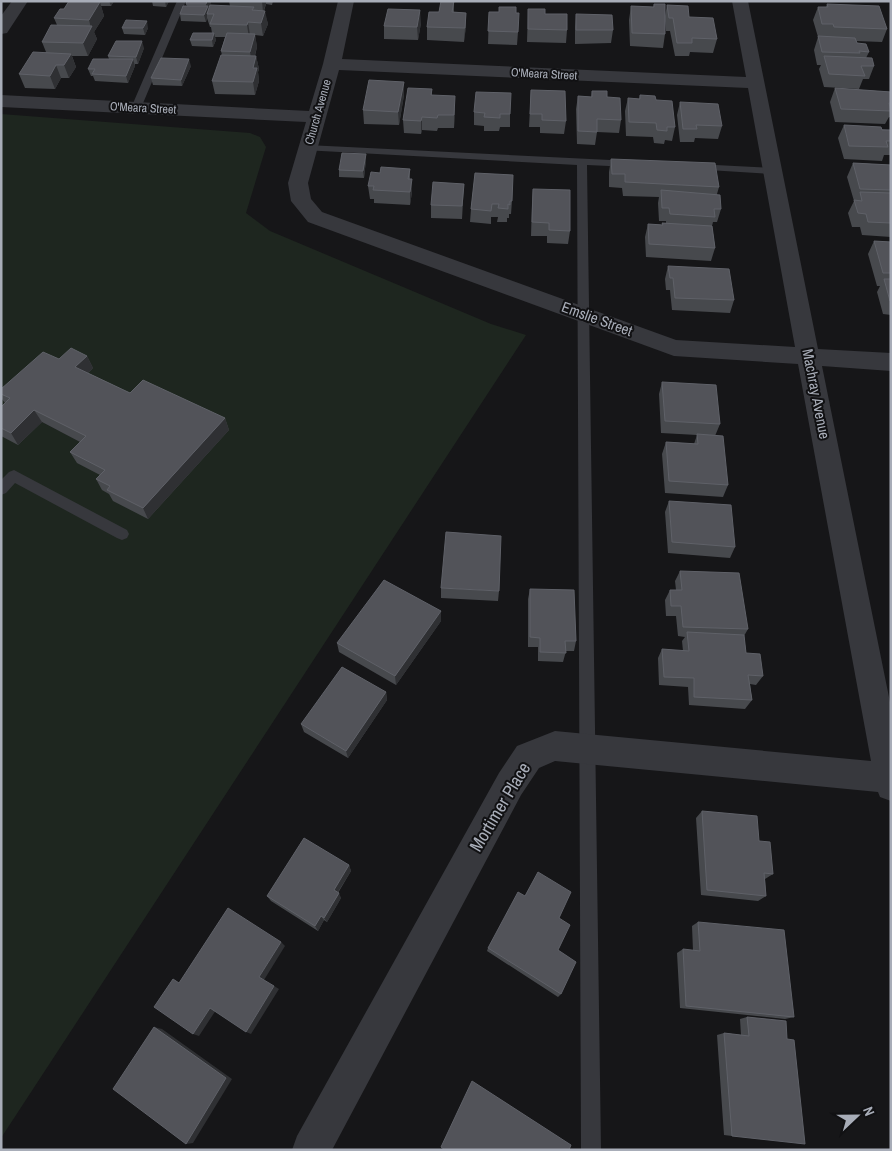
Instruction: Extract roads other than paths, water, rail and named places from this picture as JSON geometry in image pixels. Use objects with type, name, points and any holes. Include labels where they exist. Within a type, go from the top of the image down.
[{"type":"street","points":[[1,29],[20,1]]},
{"type":"street","name":"Church Avenue","points":[[315,218],[301,201],[298,183],[315,117],[332,64],[346,1]]},
{"type":"street","name":"Machray Avenue","points":[[740,1],[890,782]]},
{"type":"street","name":"O'Meara Street","points":[[332,64],[756,83]]},
{"type":"street","name":"O'Meara Street","points":[[1,101],[315,117]]},
{"type":"street","name":"Emslie Street","points":[[315,218],[582,313],[674,348],[891,362]]},
{"type":"street","name":"Mortimer Place","points":[[311,1150],[510,784],[528,757],[556,746],[890,782]]},
{"type":"lane","points":[[136,108],[182,1]]},
{"type":"lane","points":[[307,148],[640,164]]},
{"type":"lane","points":[[582,161],[591,1150]]},
{"type":"lane","points":[[688,166],[772,171]]},
{"type":"lane","points":[[1,489],[14,476],[122,534]]}]
